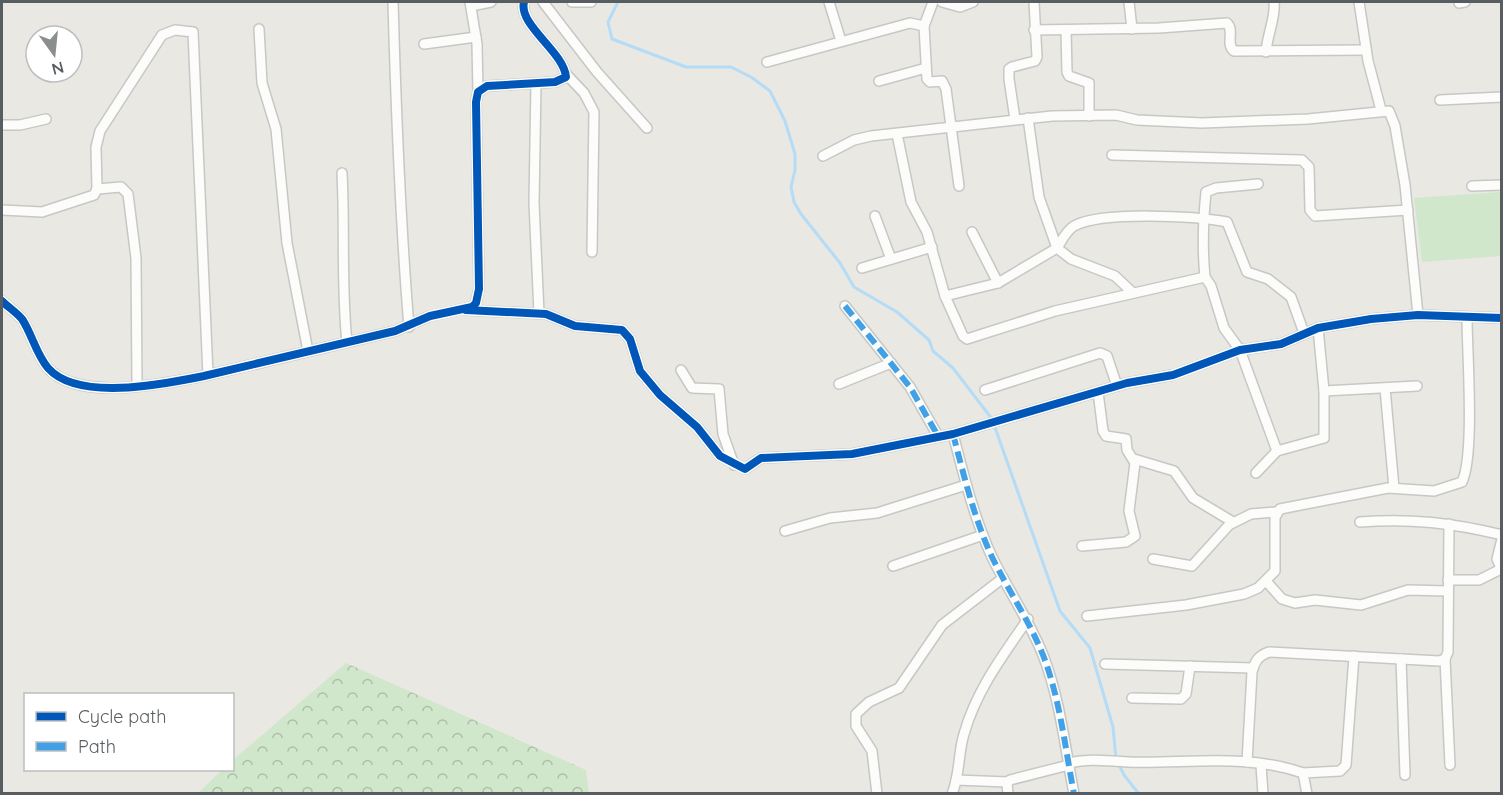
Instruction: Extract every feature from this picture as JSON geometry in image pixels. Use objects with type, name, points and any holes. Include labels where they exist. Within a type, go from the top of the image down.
[{"type":"street","points":[[393,2],[401,177],[400,228],[409,327]]},
{"type":"street","points":[[466,310],[476,303],[479,289],[476,102],[478,92],[476,37],[471,4],[491,2]]},
{"type":"street","points":[[524,2],[525,14],[566,74],[584,93],[594,112],[592,252]]},
{"type":"street","points":[[543,2],[597,72],[647,128]]},
{"type":"street","points":[[572,2],[591,2]]},
{"type":"street","points":[[829,2],[842,41]]},
{"type":"street","points":[[933,2],[924,26],[926,68],[928,81],[944,83],[959,186]]},
{"type":"street","points":[[942,2],[960,7],[973,2]]},
{"type":"street","points":[[1015,119],[1008,74],[1012,67],[1035,61],[1037,57],[1034,2]]},
{"type":"street","points":[[1130,2],[1132,29]]},
{"type":"street","points":[[1266,52],[1268,32],[1275,14],[1274,2]]},
{"type":"street","points":[[1359,2],[1366,50],[1381,110]]},
{"type":"street","points":[[767,62],[910,23],[924,26]]},
{"type":"street","points":[[1034,30],[1132,29],[1227,23],[1231,30],[1231,50],[1266,52],[1366,50]]},
{"type":"street","points":[[259,29],[261,83],[276,129],[287,243],[308,351]]},
{"type":"street","points":[[2,210],[48,211],[90,197],[97,189],[97,139],[104,122],[162,35],[175,30],[190,31],[195,40],[196,155],[208,375]]},
{"type":"street","points":[[1066,30],[1067,72],[1069,76],[1089,82],[1089,116]]},
{"type":"street","points":[[424,44],[476,37]]},
{"type":"street","points":[[879,81],[926,68]]},
{"type":"street","points":[[478,92],[487,86],[561,81],[566,74]]},
{"type":"street","points":[[536,83],[534,203],[539,313]]},
{"type":"street","points":[[1440,100],[1502,97]]},
{"type":"street","points":[[823,156],[861,138],[1015,119],[1121,116],[1162,122],[1202,123],[1308,119],[1389,111],[1395,126],[1408,210],[1418,315]]},
{"type":"street","points":[[1028,118],[1039,197],[1057,248],[1071,259],[1115,276],[1132,292]]},
{"type":"street","points":[[2,125],[13,126],[46,119]]},
{"type":"street","points":[[897,134],[911,202],[932,247],[945,296],[963,336],[967,339],[1055,311],[1205,277]]},
{"type":"street","points":[[1113,155],[1302,160],[1309,167],[1310,210],[1315,216],[1408,210]]},
{"type":"street","points":[[342,173],[345,260],[343,303],[347,342]]},
{"type":"street","points":[[1258,184],[1209,189],[1206,192],[1201,233],[1205,277],[1211,286],[1221,321],[1240,350],[1277,451]]},
{"type":"street","points":[[1472,186],[1502,185]]},
{"type":"street","points":[[97,189],[121,187],[128,194],[136,258],[137,385]]},
{"type":"street","points":[[875,216],[891,259]]},
{"type":"street","points":[[945,296],[998,283],[1057,248],[1069,230],[1090,221],[1192,217],[1227,222],[1230,225],[1247,272],[1268,279],[1291,297],[1304,333]]},
{"type":"street","points":[[972,232],[998,283]]},
{"type":"street","points":[[862,268],[932,247]]},
{"type":"street","points":[[2,301],[23,322],[43,361],[63,380],[87,388],[137,385],[208,375],[409,327],[437,314],[466,310],[539,313],[557,317],[575,326],[607,327],[625,332],[643,375],[660,395],[697,427],[720,456],[734,465],[748,469],[761,458],[852,454],[953,434],[1117,386],[1173,375],[1240,350],[1268,347],[1318,328],[1371,319],[1418,315],[1502,318]]},
{"type":"street","points":[[845,306],[910,387],[938,436]]},
{"type":"street","points":[[1153,559],[1192,566],[1233,522],[1251,514],[1275,512],[1289,507],[1394,488],[1434,491],[1456,486],[1462,482],[1466,475],[1468,430],[1467,317]]},
{"type":"street","points":[[1256,473],[1277,451],[1324,438],[1324,391],[1318,328]]},
{"type":"street","points":[[985,390],[1100,353],[1107,356],[1117,386]]},
{"type":"street","points":[[839,384],[891,363]]},
{"type":"street","points":[[681,370],[692,388],[719,389],[723,434],[734,465]]},
{"type":"street","points":[[1324,391],[1417,386]]},
{"type":"street","points":[[1385,387],[1394,488]]},
{"type":"street","points":[[1082,546],[1126,542],[1135,536],[1129,511],[1136,468],[1134,459],[1127,450],[1126,439],[1106,436],[1103,431],[1098,392]]},
{"type":"street","points":[[953,434],[966,485],[983,535],[1003,578],[1028,619],[1056,692],[1074,794]]},
{"type":"street","points":[[1134,459],[1174,471],[1193,498],[1233,522]]},
{"type":"street","points":[[785,531],[830,518],[877,513],[966,485]]},
{"type":"street","points":[[1087,616],[1186,605],[1244,594],[1266,581],[1275,571],[1275,512]]},
{"type":"street","points":[[1360,522],[1413,519],[1449,524],[1502,537],[1497,559],[1501,570],[1479,580],[1448,580]]},
{"type":"street","points":[[1449,524],[1448,652],[1445,659],[1450,765]]},
{"type":"street","points":[[893,566],[983,535]]},
{"type":"street","points":[[877,794],[872,751],[856,726],[855,714],[869,702],[896,691],[942,625],[1003,578]]},
{"type":"street","points":[[1266,581],[1282,599],[1294,603],[1315,600],[1361,605],[1408,590],[1448,591]]},
{"type":"street","points":[[952,794],[963,735],[972,711],[993,670],[1028,619]]},
{"type":"street","points":[[1247,762],[1253,668],[1260,655],[1269,652],[1439,661],[1445,659]]},
{"type":"street","points":[[956,780],[1008,782],[1090,759],[1127,762],[1213,760],[1247,762],[1303,773],[1340,771],[1346,765],[1354,656]]},
{"type":"street","points":[[1401,659],[1405,775]]},
{"type":"street","points":[[1105,664],[1253,668]]},
{"type":"street","points":[[1132,698],[1181,699],[1186,694],[1190,666]]},
{"type":"street","points":[[1261,765],[1263,794]]},
{"type":"street","points":[[1303,773],[1306,794]]},
{"type":"street","points":[[1008,782],[1008,794]]},
{"type":"green space","points":[[1501,192],[1501,256],[1422,262],[1414,198]]},
{"type":"green space","points":[[346,663],[586,770],[589,793],[198,793],[221,771],[234,771],[234,759]]},
{"type":"waterway","points":[[618,2],[608,22],[612,39],[686,67],[731,67],[751,77],[770,91],[785,121],[795,154],[795,170],[791,187],[794,202],[801,214],[840,263],[854,287],[897,312],[929,340],[933,351],[953,368],[992,419],[1060,611],[1090,648],[1113,727],[1116,759],[1124,775],[1139,794]]},
{"type":"marked path","points":[[845,306],[910,387],[938,436]]},
{"type":"marked path","points":[[953,434],[970,497],[986,542],[1031,630],[1049,672],[1062,723],[1074,794]]},
{"type":"cycle path","points":[[2,301],[22,319],[40,357],[48,368],[62,378],[79,385],[100,388],[145,386],[204,376],[395,331],[430,316],[472,307],[476,303],[479,289],[476,102],[478,92],[487,86],[555,82],[566,77],[558,58],[528,20],[524,11],[524,2]]},
{"type":"cycle path","points":[[466,310],[546,314],[575,326],[622,330],[630,339],[640,371],[660,395],[697,427],[720,456],[745,469],[761,458],[852,454],[953,434],[1127,383],[1173,375],[1240,350],[1281,344],[1318,328],[1371,319],[1418,315],[1502,318]]}]
